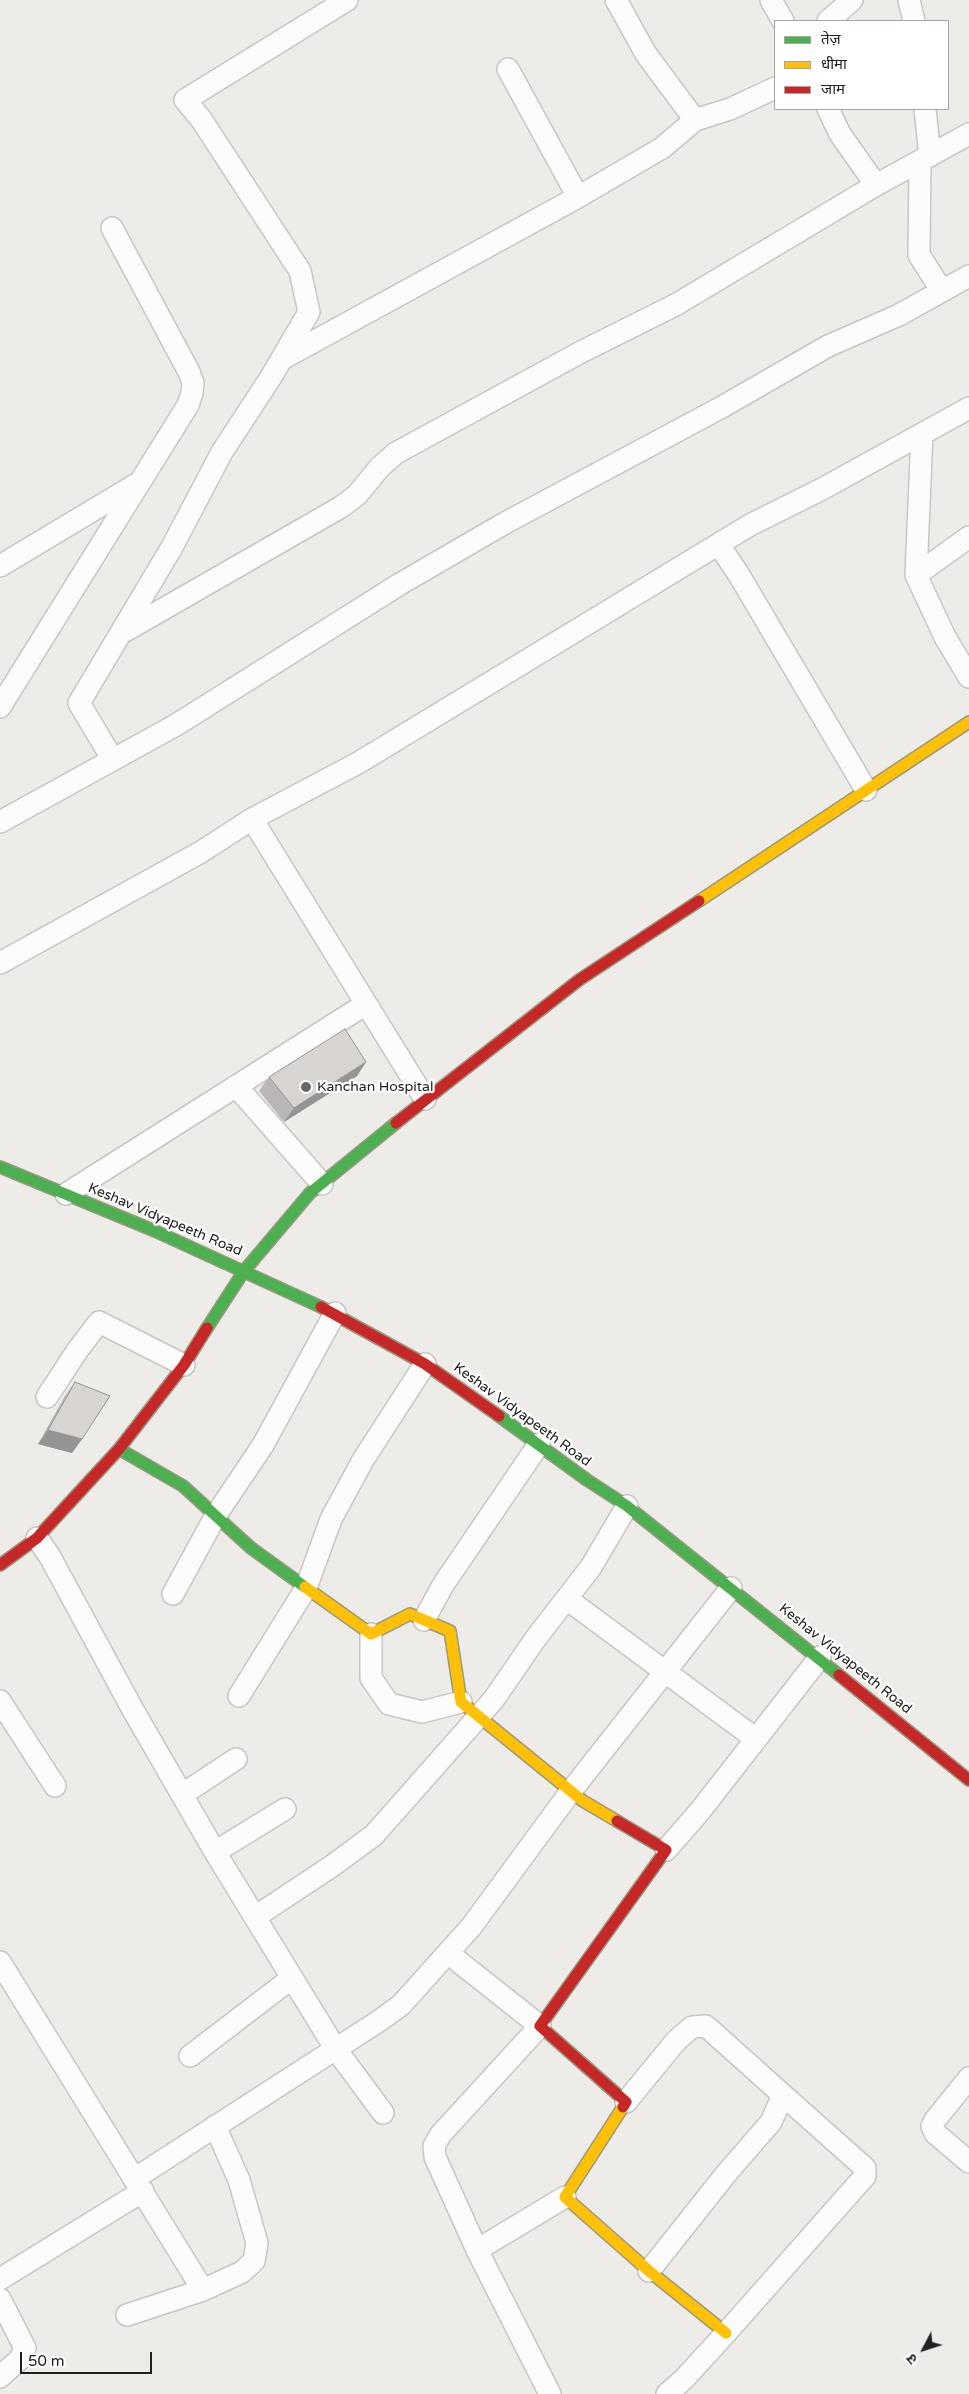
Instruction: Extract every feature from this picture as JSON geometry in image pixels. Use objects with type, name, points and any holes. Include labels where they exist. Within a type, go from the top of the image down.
[{"type":"street","points":[[114,760],[79,703],[172,548],[222,452],[282,359],[309,312],[300,271],[202,119],[186,100],[347,0]]},
{"type":"street","points":[[616,0],[646,54],[695,120]]},
{"type":"street","points":[[771,0],[782,20]]},
{"type":"street","points":[[829,20],[852,0]]},
{"type":"street","points":[[909,0],[914,20]]},
{"type":"street","points":[[508,69],[578,197]]},
{"type":"street","points":[[282,359],[578,197],[662,148],[695,120],[730,109],[774,88]]},
{"type":"street","points":[[828,110],[840,134],[876,185]]},
{"type":"street","points":[[925,110],[925,158],[919,255],[942,291]]},
{"type":"street","points":[[123,632],[341,507],[357,494],[380,467],[396,453],[580,352],[677,304],[876,185],[969,134]]},
{"type":"street","points":[[0,707],[188,405],[192,394],[193,383],[189,372],[112,228]]},
{"type":"street","points":[[0,822],[176,725],[400,584],[505,523],[722,407],[828,346],[899,315],[969,276]]},
{"type":"street","points":[[0,963],[201,852],[252,819],[358,762],[750,525],[969,408]]},
{"type":"street","points":[[922,434],[916,575],[945,637],[969,677]]},
{"type":"street","points":[[0,566],[138,484]]},
{"type":"street","points":[[916,575],[969,538]]},
{"type":"street","points":[[719,544],[866,790]]},
{"type":"street","points":[[0,1565],[37,1538],[120,1449],[184,1364],[244,1271],[310,1193],[425,1099],[579,980],[969,722]]},
{"type":"street","points":[[252,819],[425,1099]]},
{"type":"street","points":[[66,1194],[366,1004]]},
{"type":"street","points":[[236,1086],[322,1184]]},
{"type":"street","name":"Keshav Vidyapeeth Road","points":[[0,1167],[244,1271],[335,1313],[425,1364],[587,1480],[628,1506],[820,1657],[969,1780]]},
{"type":"street","points":[[173,1594],[216,1514],[263,1445],[335,1313]]},
{"type":"street","points":[[47,1397],[77,1351],[100,1322],[184,1364]]},
{"type":"street","points":[[239,1696],[306,1588],[331,1519],[363,1460],[425,1364]]},
{"type":"street","points":[[424,1620],[443,1586],[539,1444]]},
{"type":"street","points":[[120,1449],[182,1486],[216,1514],[251,1548],[371,1634]]},
{"type":"street","points":[[255,1917],[374,1835],[494,1699],[536,1638],[591,1567],[628,1506]]},
{"type":"street","points":[[37,1538],[49,1555],[75,1606],[215,1852],[335,2048],[382,2112]]},
{"type":"street","points":[[0,2279],[138,2185],[215,2126],[401,2005],[449,1954],[471,1927],[571,1791],[731,1588]]},
{"type":"street","points":[[566,1598],[756,1739]]},
{"type":"street","points":[[371,1634],[410,1614],[450,1631],[461,1702],[583,1801],[666,1850]]},
{"type":"street","points":[[371,1634],[371,1678],[389,1704],[422,1712],[461,1702]]},
{"type":"street","points":[[550,2394],[477,2250],[435,2157],[434,2146],[441,2134],[540,2026],[666,1850],[820,1657]]},
{"type":"street","points":[[0,1701],[55,1786]]},
{"type":"street","points":[[183,1794],[236,1759]]},
{"type":"street","points":[[215,1852],[285,1809]]},
{"type":"street","points":[[449,1954],[540,2026],[626,2102]]},
{"type":"street","points":[[0,1962],[203,2290]]},
{"type":"street","points":[[190,2056],[292,1978]]},
{"type":"street","points":[[477,2250],[565,2197],[626,2102],[676,2041],[692,2027],[706,2026],[865,2168],[865,2176],[726,2333],[684,2379],[667,2394]]},
{"type":"street","points":[[969,2078],[932,2126],[935,2133],[969,2162]]},
{"type":"street","points":[[650,2271],[721,2181],[771,2122],[783,2095]]},
{"type":"street","points":[[126,2315],[203,2290],[242,2272],[254,2261],[257,2243],[240,2180],[215,2126]]},
{"type":"street","points":[[565,2197],[650,2271],[726,2333]]},
{"type":"street","points":[[0,2299],[25,2348],[20,2359],[0,2377]]},
{"type":"building","points":[[345,1029],[366,1062],[294,1108],[269,1077]]},
{"type":"building","points":[[75,1382],[110,1396],[82,1439],[48,1430]]},
{"type":"traffic: fast","points":[[207,1328],[244,1271],[310,1193],[396,1123]]},
{"type":"traffic: fast","points":[[0,1167],[155,1231],[321,1307]]},
{"type":"traffic: fast","points":[[499,1416],[587,1480],[627,1506],[839,1675]]},
{"type":"traffic: fast","points":[[119,1449],[183,1486],[251,1548],[305,1587]]},
{"type":"traffic: slow","points":[[699,901],[969,722]]},
{"type":"traffic: slow","points":[[305,1587],[371,1634],[410,1614],[450,1631],[461,1702],[583,1801],[617,1821]]},
{"type":"traffic: slow","points":[[623,2107],[565,2197],[649,2271],[726,2333]]},
{"type":"traffic: jam","points":[[396,1123],[579,980],[699,901]]},
{"type":"traffic: jam","points":[[321,1307],[425,1364],[499,1416]]},
{"type":"traffic: jam","points":[[0,1565],[37,1538],[119,1449],[184,1365],[207,1328]]},
{"type":"traffic: jam","points":[[839,1675],[969,1780]]},
{"type":"traffic: jam","points":[[617,1821],[666,1850],[540,2026],[626,2102],[623,2107]]},
{"type":"place","name":"Kanchan Hospital","points":[[306,1087]]}]
